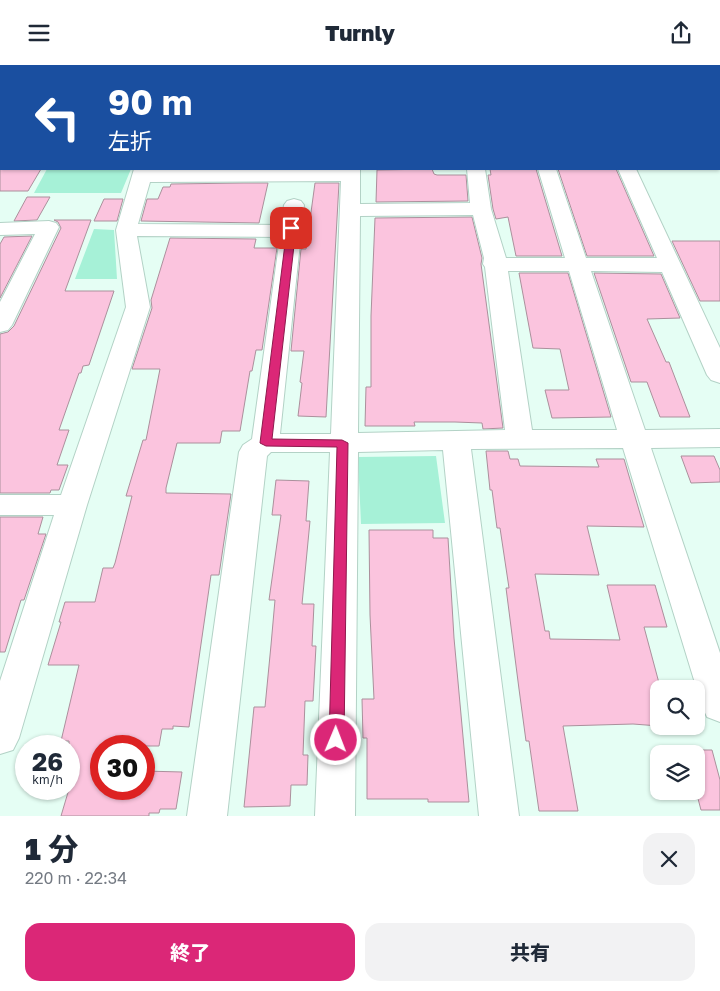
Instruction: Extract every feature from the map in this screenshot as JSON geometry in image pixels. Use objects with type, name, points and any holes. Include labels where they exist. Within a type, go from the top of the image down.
[{"type":"street","points":[[476,170],[481,209],[494,258],[520,439]]},
{"type":"street","points":[[547,170],[720,706]]},
{"type":"street","points":[[627,170],[720,375]]},
{"type":"street","points":[[0,739],[72,505],[138,307],[126,230],[139,189],[142,172],[350,172],[347,361],[342,443],[335,816]]},
{"type":"street","points":[[350,210],[481,209]]},
{"type":"street","points":[[126,230],[292,218],[266,443]]},
{"type":"street","points":[[0,229],[49,227],[0,325]]},
{"type":"street","points":[[494,264],[669,265]]},
{"type":"street","points":[[207,816],[253,452],[266,443],[720,438]]},
{"type":"street","points":[[456,441],[499,816]]},
{"type":"street","points":[[0,505],[72,505]]},
{"type":"green space","points":[[46,170],[131,170],[121,193],[34,193]]},
{"type":"green space","points":[[94,229],[114,230],[117,279],[75,279]]},
{"type":"green space","points":[[436,456],[445,523],[361,524],[358,457]]},
{"type":"building","points":[[0,170],[40,170],[28,191],[0,191]]},
{"type":"building","points":[[377,170],[432,170],[434,174],[437,175],[466,175],[468,201],[376,202]]},
{"type":"building","points":[[490,170],[536,170],[562,256],[516,256],[508,217],[496,219],[488,175],[491,175]]},
{"type":"building","points":[[558,170],[616,170],[654,256],[587,256]]},
{"type":"building","points":[[268,183],[259,223],[141,221],[147,199],[158,199],[163,187],[170,187],[171,184]]},
{"type":"building","points":[[315,183],[339,183],[326,417],[298,416],[304,351],[291,351],[301,249],[306,249]]},
{"type":"building","points":[[27,197],[50,197],[37,220],[14,221]]},
{"type":"building","points":[[104,199],[123,199],[117,221],[94,221]]},
{"type":"building","points":[[472,217],[482,258],[481,264],[503,428],[483,429],[482,423],[455,422],[414,422],[415,426],[365,426],[366,387],[371,387],[371,316],[375,218]]},
{"type":"building","points":[[54,220],[91,220],[65,291],[114,291],[89,365],[83,366],[81,373],[79,373],[59,430],[69,430],[57,465],[68,465],[59,490],[51,490],[50,493],[0,493],[0,334],[8,332],[14,326],[61,228],[58,222]]},
{"type":"building","points":[[32,236],[0,298],[0,244],[4,237]]},
{"type":"building","points":[[170,238],[256,239],[254,248],[277,248],[262,350],[256,350],[252,371],[250,371],[240,431],[222,431],[220,443],[177,443],[166,488],[166,493],[231,494],[219,575],[211,575],[189,727],[173,726],[173,729],[162,729],[159,746],[155,746],[155,735],[90,735],[90,800],[155,800],[155,771],[182,772],[176,809],[160,809],[159,813],[149,813],[149,816],[61,816],[66,800],[80,800],[80,735],[62,735],[79,665],[48,665],[65,602],[95,602],[103,568],[113,568],[115,563],[132,496],[126,496],[143,440],[146,440],[160,369],[132,369],[152,308],[151,300]]},
{"type":"building","points":[[672,241],[720,241],[720,301],[700,301]]},
{"type":"building","points":[[519,273],[568,273],[611,417],[552,418],[545,390],[569,390],[560,349],[533,348]]},
{"type":"building","points":[[594,273],[661,274],[680,318],[647,319],[666,362],[669,362],[690,417],[660,417],[647,382],[631,382]]},
{"type":"building","points":[[486,451],[508,451],[510,459],[518,459],[520,466],[599,467],[596,459],[624,459],[644,527],[587,526],[599,575],[535,574],[545,631],[549,631],[550,639],[620,640],[607,585],[655,585],[667,627],[644,627],[658,680],[650,680],[650,725],[563,726],[578,811],[539,811],[529,741],[526,741],[506,588],[509,588],[500,528],[497,528],[492,490],[490,490]]},
{"type":"building","points":[[681,456],[714,456],[720,470],[720,482],[691,483]]},
{"type":"building","points":[[276,480],[309,481],[306,521],[310,521],[302,604],[314,604],[312,646],[316,646],[313,701],[305,701],[303,755],[308,755],[307,785],[291,785],[290,806],[244,807],[254,707],[265,707],[275,600],[269,600],[281,515],[272,515]]},
{"type":"building","points":[[0,517],[43,517],[38,534],[46,534],[24,600],[21,600],[5,652],[0,652]]},
{"type":"building","points":[[369,530],[433,530],[433,538],[448,538],[454,638],[469,802],[428,802],[428,799],[367,799],[367,738],[363,738],[362,699],[374,699],[370,615]]},
{"type":"building","points":[[705,750],[712,750],[720,780],[720,810],[701,810],[698,800],[705,800]]},
{"type":"route","points":[[291,228],[266,443],[342,443],[336,740]]}]
